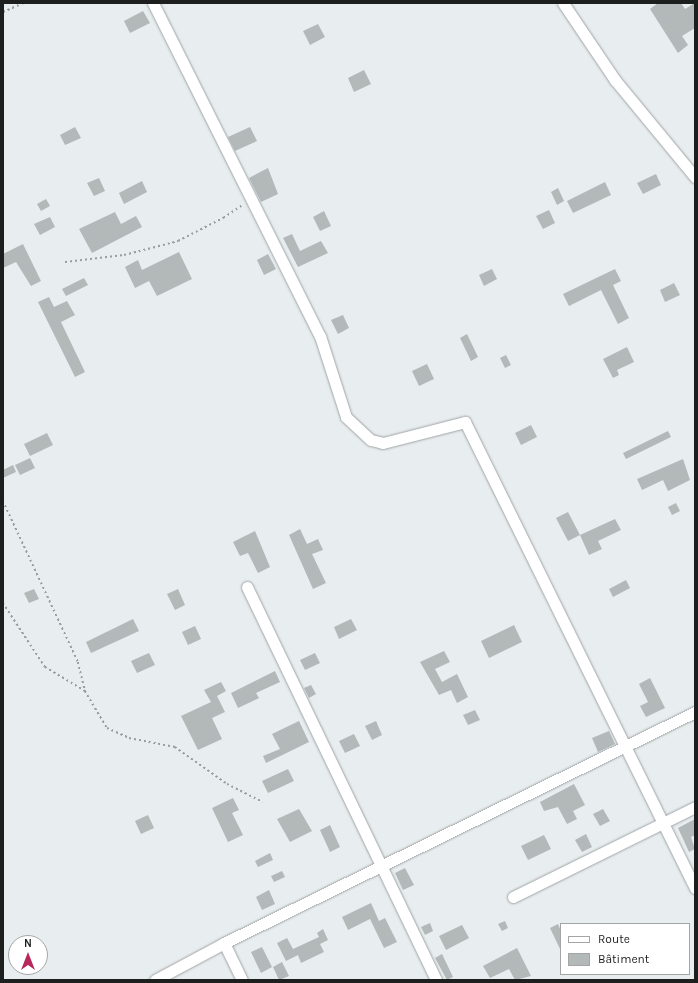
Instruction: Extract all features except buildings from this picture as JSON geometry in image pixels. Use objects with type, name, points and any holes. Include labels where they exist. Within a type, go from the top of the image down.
[{"type":"street","points":[[153,3],[320,336],[346,417],[360,432],[371,440],[383,443],[465,422],[695,888]]},
{"type":"street","points":[[563,3],[615,80],[695,177]]},
{"type":"street","points":[[247,587],[380,867],[436,980]]},
{"type":"street","points":[[155,980],[224,943],[624,745],[695,712]]},
{"type":"street","points":[[513,897],[695,807]]},
{"type":"street","points":[[224,943],[242,980]]},
{"type":"path","points":[[3,12],[23,3]]},
{"type":"path","points":[[65,262],[124,255],[178,242],[223,218],[250,199]]},
{"type":"path","points":[[3,501],[78,662],[85,691],[107,728],[129,738],[175,748],[227,784],[263,802]]},
{"type":"path","points":[[3,603],[45,667],[85,691]]}]
